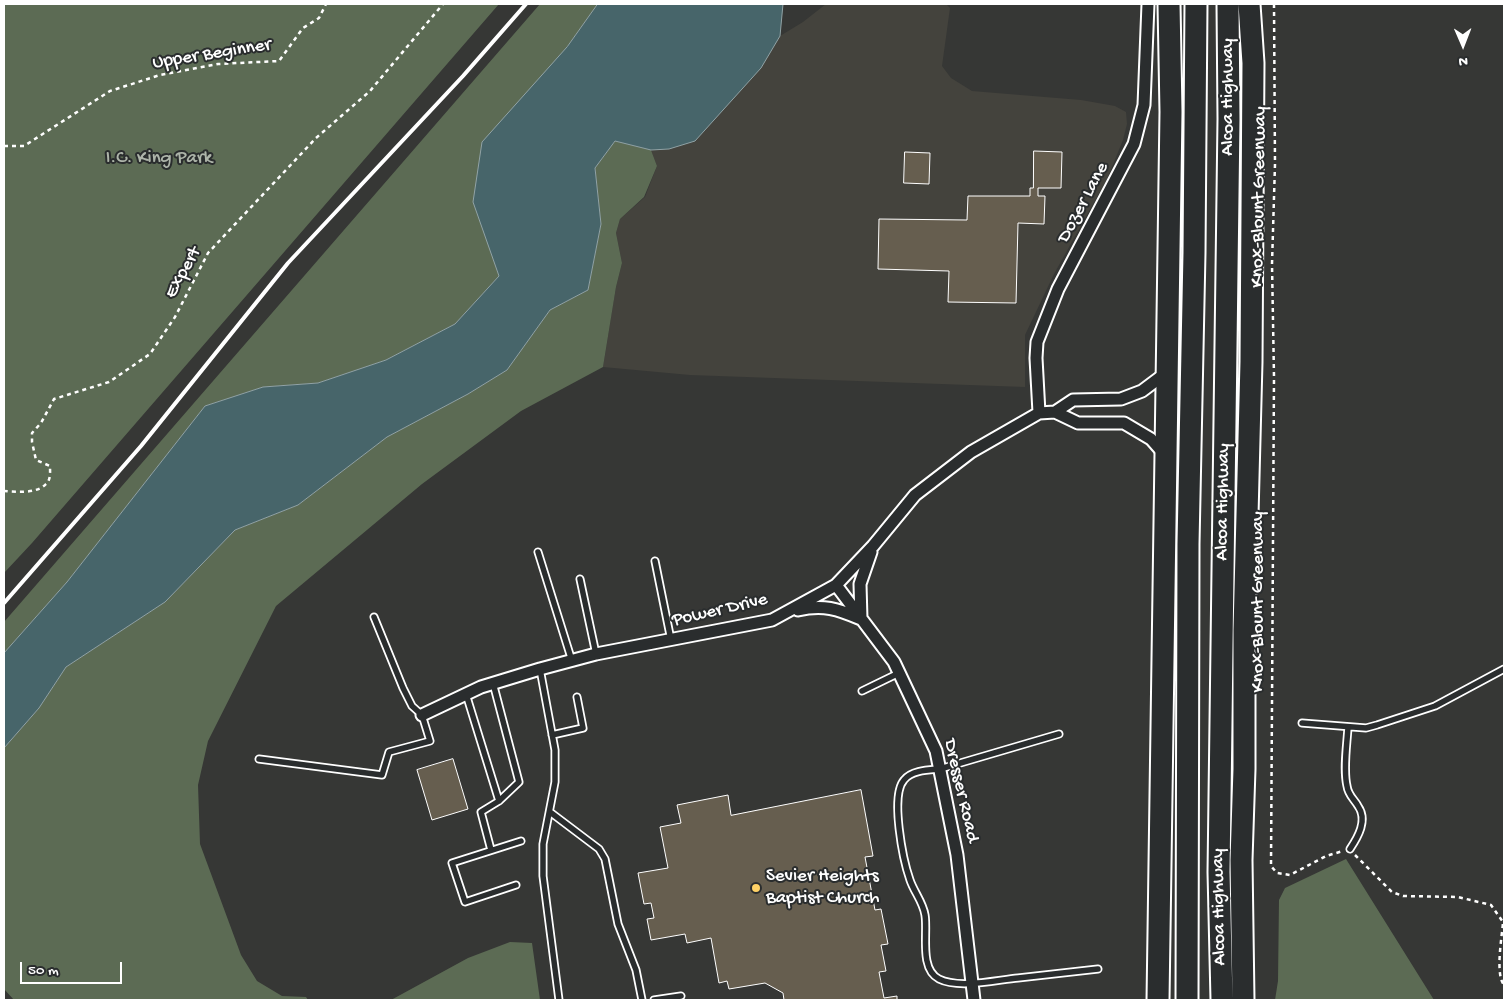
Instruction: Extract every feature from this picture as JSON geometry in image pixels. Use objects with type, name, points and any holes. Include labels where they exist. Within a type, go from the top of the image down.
[{"type":"highway","points":[[1158,1000],[1170,112],[1169,4]]},
{"type":"highway","name":"Alcoa Highway","points":[[1187,1000],[1188,544],[1194,262],[1196,4]]},
{"type":"highway","name":"Alcoa Highway","points":[[1222,1000],[1218,872],[1229,119],[1228,4]]},
{"type":"highway","points":[[1243,1000],[1241,860],[1244,769],[1244,630],[1251,362],[1253,63],[1249,4]]},
{"type":"street","name":"Dozer Lane","points":[[1039,413],[1037,342],[1058,289],[1134,144],[1144,105],[1148,4]]},
{"type":"street","name":"Power Drive","points":[[1055,412],[1073,400],[1121,399],[1142,391],[1166,373]]},
{"type":"street","name":"Power Drive","points":[[422,715],[493,683],[540,669],[596,654],[772,620],[836,585],[873,546],[916,494],[971,452],[1039,413],[1055,412],[1078,423],[1124,423],[1151,439],[1166,456]]},
{"type":"street","points":[[784,614],[818,607],[841,611],[861,619],[860,584],[873,546]]},
{"type":"street","name":"Dresser Road","points":[[836,585],[894,662],[936,751],[957,856],[974,1000]]},
{"type":"lane","points":[[538,552],[572,661]]},
{"type":"lane","points":[[655,561],[671,640]]},
{"type":"lane","points":[[580,579],[596,654]]},
{"type":"lane","points":[[259,759],[382,775],[390,752],[430,741],[422,715],[412,706],[403,688],[374,618]]},
{"type":"lane","points":[[540,669],[552,735],[556,782],[544,844],[542,876],[559,1000]]},
{"type":"lane","points":[[1302,723],[1366,728],[1436,706],[1504,669]]},
{"type":"lane","points":[[862,691],[899,674]]},
{"type":"lane","points":[[491,850],[481,812],[499,801],[520,782],[493,683]]},
{"type":"lane","points":[[466,694],[499,801]]},
{"type":"lane","points":[[552,735],[583,728],[577,698]]},
{"type":"lane","points":[[1348,727],[1346,785],[1350,797],[1361,809],[1362,818],[1358,836],[1350,849]]},
{"type":"lane","points":[[1059,734],[940,769],[920,771],[904,779],[898,791],[897,812],[910,881],[925,914],[926,962],[929,970],[936,978],[944,981],[972,983],[1098,969]]},
{"type":"lane","points":[[550,812],[599,849],[602,854],[618,924],[636,970],[642,1000]]},
{"type":"lane","points":[[516,885],[465,902],[452,863],[521,841]]},
{"type":"lane","points":[[654,1000],[681,996]]},
{"type":"path","name":"Upper Beginner","points":[[4,146],[24,146],[110,91],[160,75],[218,64],[280,61],[303,28],[319,18],[326,4]]},
{"type":"path","name":"Expert","points":[[4,491],[36,490],[47,484],[50,476],[50,466],[36,460],[32,433],[41,423],[54,399],[109,382],[150,354],[175,317],[208,253],[316,138],[370,91],[443,4]]},
{"type":"path","name":"Knox-Blount Greenway","points":[[1274,4],[1275,164],[1272,264],[1274,377],[1271,866],[1277,874],[1290,875],[1326,856],[1350,849]]},
{"type":"path","points":[[1350,849],[1380,882],[1392,892],[1402,896],[1458,897],[1491,905],[1503,922],[1500,958],[1504,986]]},
{"type":"shaded area","points":[[826,4],[946,4],[950,8],[942,66],[951,78],[972,91],[1081,100],[1115,106],[1126,112],[1127,124],[1123,140],[1107,179],[1054,274],[1025,335],[1025,387],[690,375],[603,367],[616,287],[622,263],[616,233],[620,219],[645,197],[657,166],[651,150],[669,149],[695,141],[761,68],[780,36],[803,22]]},
{"type":"green space","name":"I.C. King Park","points":[[4,4],[499,4],[4,573]]},
{"type":"green space","points":[[540,4],[598,4],[567,47],[491,251],[499,276],[455,324],[386,360],[318,383],[263,387],[205,406],[67,582],[4,653],[4,622]]},
{"type":"green space","points":[[615,141],[651,150],[657,166],[644,197],[620,219],[616,233],[622,263],[616,287],[603,367],[521,411],[422,484],[276,606],[208,741],[198,785],[200,844],[241,955],[257,981],[282,996],[306,997],[308,1000],[14,1000],[4,989],[4,748],[39,708],[66,667],[165,602],[235,530],[298,505],[387,437],[468,394],[507,370],[550,310],[588,290],[601,224],[595,168]]},
{"type":"green space","points":[[1346,859],[1434,1000],[1275,1000],[1278,981],[1279,900],[1285,888]]},
{"type":"green space","points":[[510,942],[532,943],[540,1000],[391,1000],[468,958]]},
{"type":"water","points":[[598,4],[783,4],[780,36],[761,68],[695,141],[669,149],[651,150],[615,141],[595,168],[601,224],[588,290],[550,310],[507,370],[468,394],[387,437],[298,505],[235,530],[165,602],[66,667],[39,708],[4,748],[4,653],[67,582],[205,406],[263,387],[318,383],[386,360],[455,324],[499,276],[473,202],[482,142],[567,47]]},
{"type":"building","points":[[1034,151],[1062,152],[1061,188],[1038,188],[1038,196],[1045,196],[1044,224],[1018,223],[1016,303],[948,302],[949,271],[878,269],[879,219],[967,220],[968,196],[1030,196],[1030,188],[1033,188]]},
{"type":"building","points":[[905,152],[930,153],[929,184],[904,183]]},
{"type":"building","points":[[453,759],[468,809],[432,820],[417,770]]},
{"type":"building","name":"Sevier Heights Baptist Church","points":[[861,790],[873,856],[865,857],[875,910],[881,909],[888,944],[881,945],[886,971],[879,972],[884,998],[897,996],[897,1000],[784,1000],[783,993],[765,983],[729,989],[727,981],[719,983],[711,938],[687,943],[685,934],[651,940],[647,919],[654,918],[651,903],[644,904],[638,873],[668,868],[660,827],[681,823],[677,805],[728,795],[731,815]]},
{"type":"railway","points":[[4,603],[141,446],[288,263],[463,76],[526,4]]},
{"type":"place","name":"Sevier Heights Baptist Church","points":[[756,888]]}]
